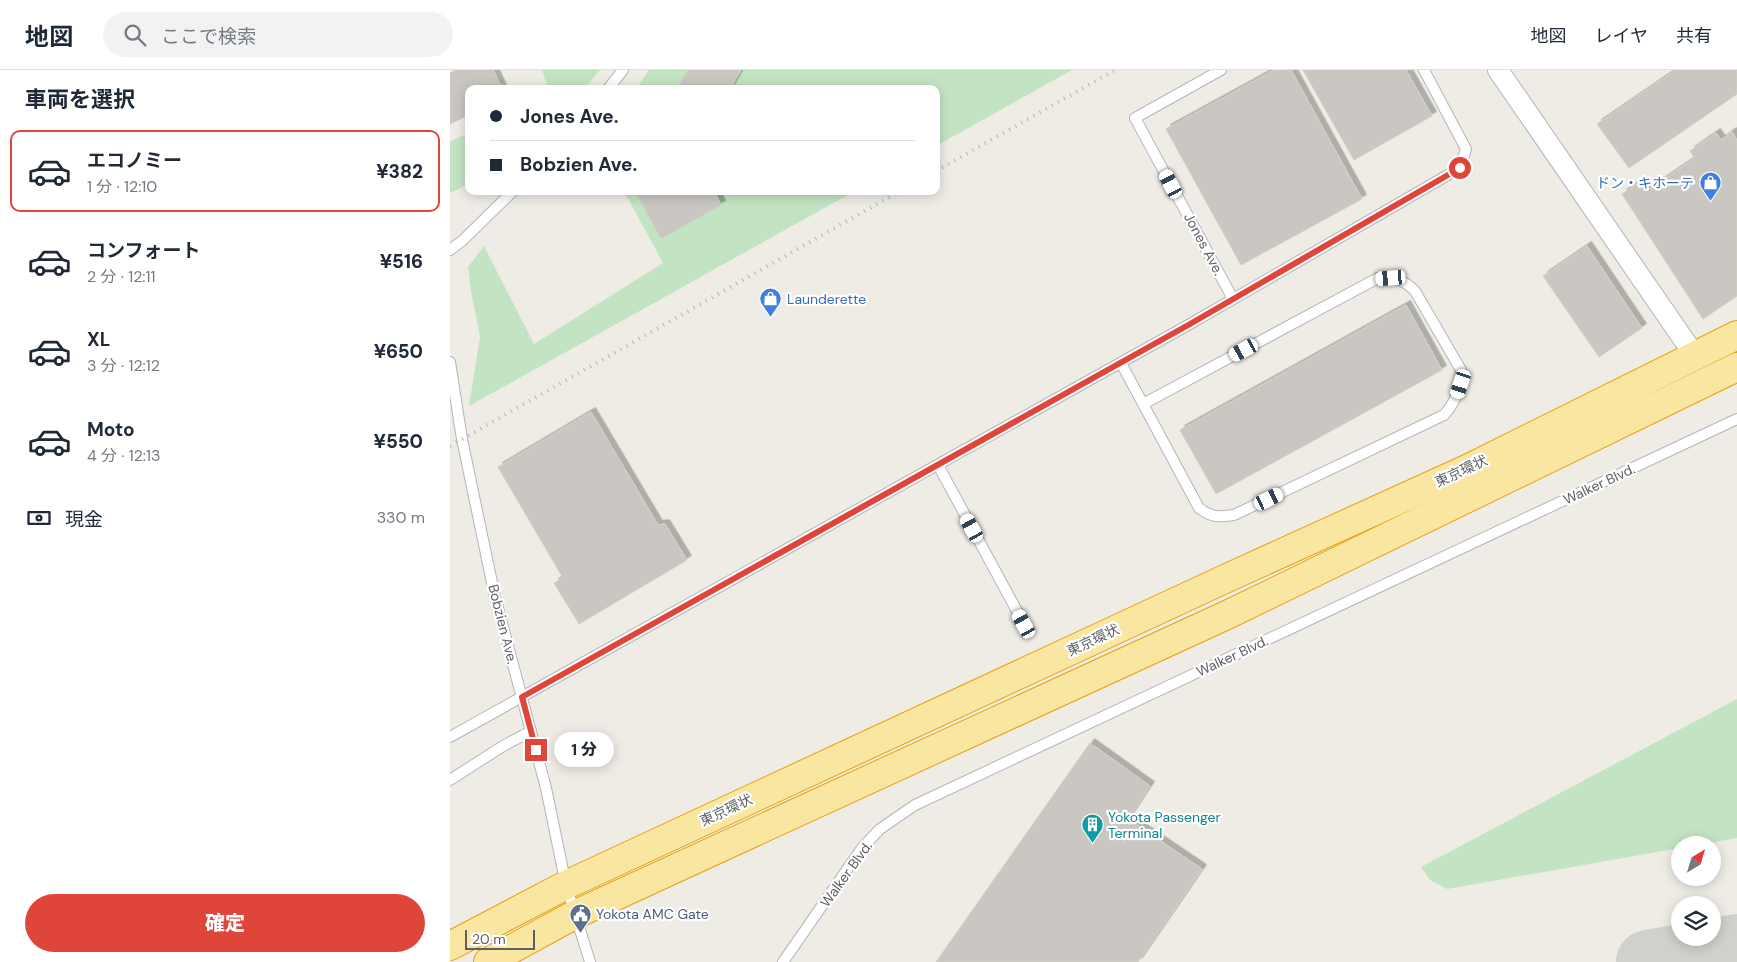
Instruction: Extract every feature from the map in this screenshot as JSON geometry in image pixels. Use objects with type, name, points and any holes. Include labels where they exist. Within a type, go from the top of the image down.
[{"type":"highway","name":"東京環状","points":[[450,946],[566,884],[1227,578],[1468,469],[1737,335]]},
{"type":"highway","name":"東京環状","points":[[488,962],[574,916],[1229,614],[1737,366]]},
{"type":"street","points":[[1498,70],[1695,356]]},
{"type":"lane","points":[[611,85],[623,70]]},
{"type":"lane","name":"Jones Ave.","points":[[1221,70],[1135,118],[1234,299]]},
{"type":"lane","points":[[450,737],[1234,299],[1460,168],[1466,149],[1424,70]]},
{"type":"lane","points":[[450,250],[462,241],[509,195]]},
{"type":"lane","points":[[1121,362],[1199,508],[1208,516],[1219,517],[1234,515],[1444,416],[1452,406],[1458,393],[1461,384],[1461,370],[1415,291],[1406,282],[1391,278],[1378,278],[1144,404]]},
{"type":"lane","name":"Bobzien Ave.","points":[[450,362],[462,439],[494,597],[546,788],[574,916],[590,962]]},
{"type":"lane","name":"Walker Blvd.","points":[[784,962],[862,848],[880,830],[915,805],[1737,419]]},
{"type":"lane","points":[[938,465],[1024,624]]},
{"type":"lane","points":[[450,780],[531,730]]},
{"type":"green space","points":[[542,70],[600,70],[587,85],[547,85]]},
{"type":"green space","points":[[649,70],[1072,70],[940,144],[940,85],[639,85]]},
{"type":"green space","points":[[465,135],[465,186],[450,193],[450,141]]},
{"type":"green space","points":[[626,195],[848,195],[469,406],[480,337],[468,267],[484,246],[534,344],[663,263]]},
{"type":"green space","points":[[1737,699],[1737,838],[1721,841],[1721,836],[1671,836],[1671,850],[1447,889],[1430,880],[1421,867]]},
{"type":"building","points":[[457,70],[493,70],[500,85],[465,85],[465,117],[450,124],[450,73]]},
{"type":"building","points":[[688,70],[741,70],[732,85],[679,85]]},
{"type":"building","points":[[1274,70],[1291,70],[1362,199],[1241,265],[1166,129]]},
{"type":"building","points":[[1303,70],[1406,70],[1432,116],[1354,160]]},
{"type":"building","points":[[1676,70],[1737,70],[1737,94],[1629,168],[1597,124]]},
{"type":"building","points":[[1732,132],[1737,140],[1737,296],[1703,319],[1622,194],[1642,181],[1648,190],[1695,158],[1690,151],[1716,133],[1721,140]]},
{"type":"building","points":[[637,195],[716,195],[721,205],[661,239]]},
{"type":"building","points":[[1587,246],[1642,328],[1599,357],[1543,276]]},
{"type":"building","points":[[1406,305],[1442,370],[1216,494],[1180,430]]},
{"type":"building","points":[[591,412],[658,525],[665,524],[687,560],[579,624],[554,583],[563,578],[498,467]]},
{"type":"building","name":"Yokota Passenger Terminal","points":[[1090,743],[1150,786],[1128,819],[1202,869],[1138,962],[936,962]]},
{"type":"taxiway","points":[[1648,962],[1737,946]]},
{"type":"railway","points":[[940,169],[1115,70]]},
{"type":"railway","points":[[450,446],[893,195]]},
{"type":"place","name":"ドン・キホーテ","points":[[1710,202]]},
{"type":"place","name":"Launderette","points":[[771,318]]},
{"type":"place","name":"Yokota Passenger Terminal","points":[[1092,844]]},
{"type":"place","name":"Yokota AMC Gate","points":[[580,933]]},
{"type":"route","points":[[536,750],[522,697],[1190,324],[1460,168]]}]
